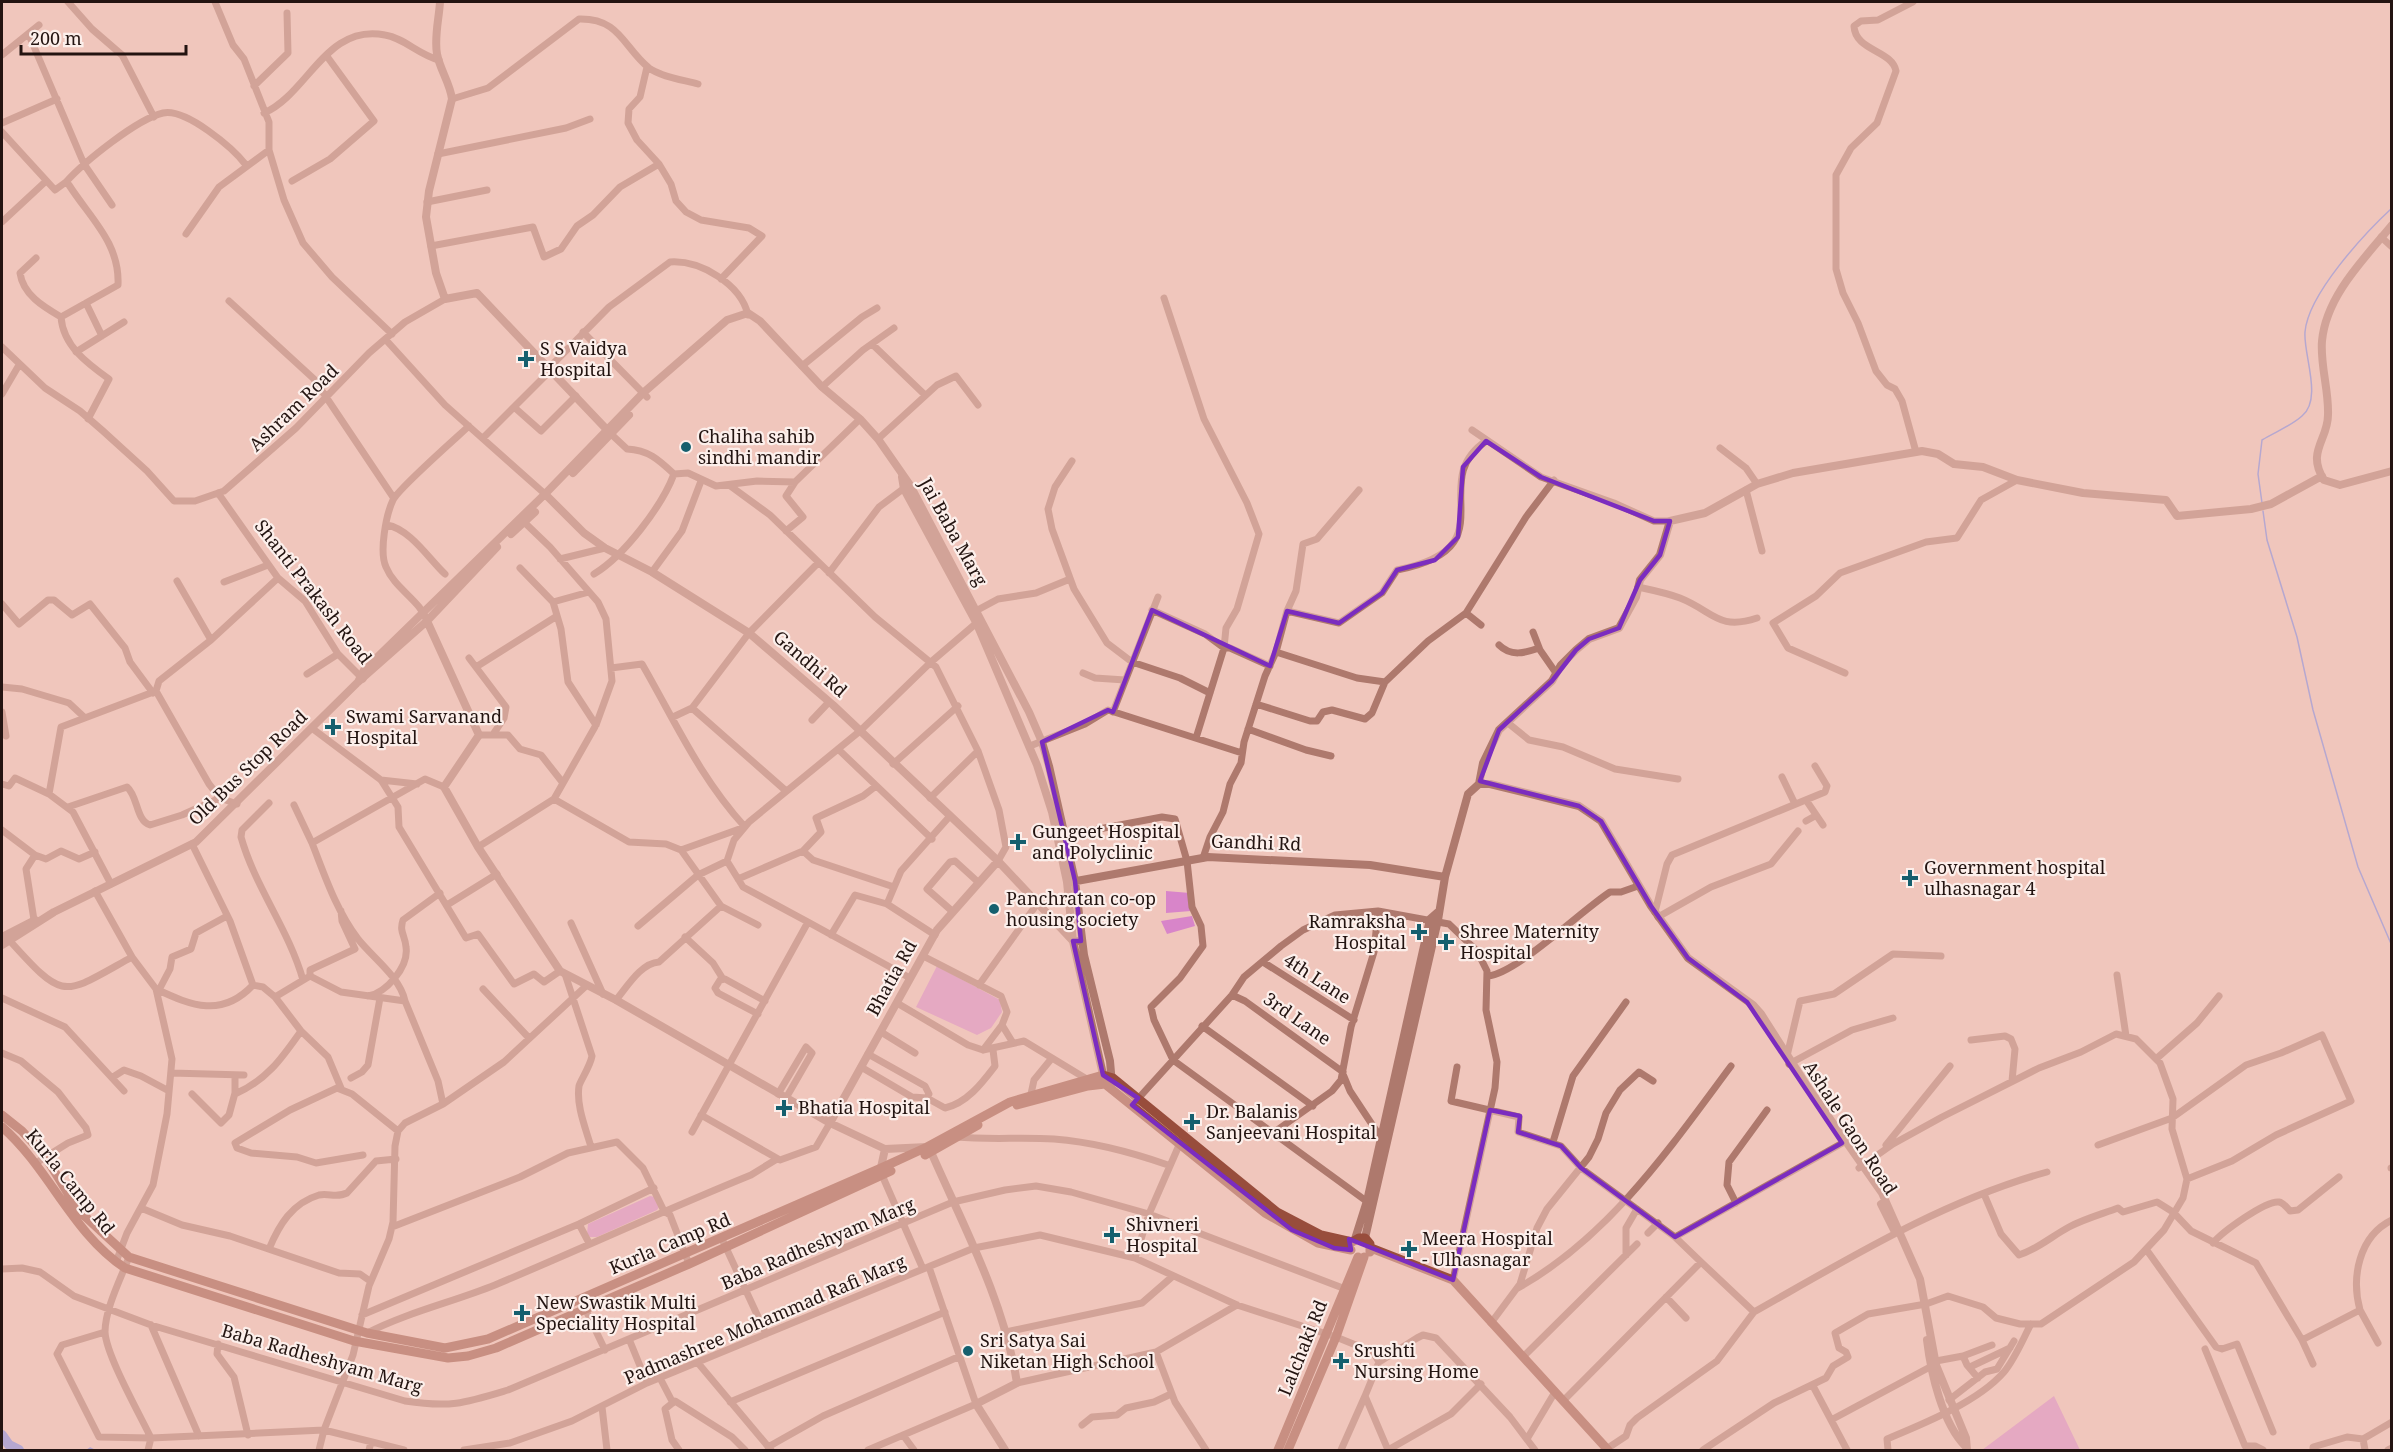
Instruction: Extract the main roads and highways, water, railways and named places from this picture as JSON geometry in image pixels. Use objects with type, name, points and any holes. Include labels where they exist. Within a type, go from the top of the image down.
[{"type":"main road","name":"Kurla Camp Rd","points":[[2,1115],[22,1131],[45,1156],[78,1210],[129,1257],[363,1331],[437,1347],[460,1346],[488,1340],[582,1304],[724,1244],[929,1150],[1019,1105],[1086,1082]]},
{"type":"main road","name":"Kurla Camp Rd","points":[[929,1150],[1010,1102],[1031,1094],[1086,1082],[1108,1082],[1135,1102]]},
{"type":"main road","points":[[1135,1102],[1254,1205],[1283,1225],[1318,1243],[1371,1248],[1453,1280],[1606,1450]]},
{"type":"main road","points":[[1135,1102],[1277,1212],[1321,1235],[1358,1247]]},
{"type":"main road","name":"Kurla Camp Rd","points":[[2,1127],[36,1163],[71,1215],[116,1262],[125,1268],[354,1341],[425,1356],[448,1358],[468,1356],[496,1347],[582,1304]]},
{"type":"main road","name":"Lalchaki Rd","points":[[1278,1450],[1288,1438],[1332,1335],[1349,1290],[1358,1247]]},
{"type":"main road","name":"Lalchaki Rd","points":[[1288,1438],[1288,1450]]},
{"type":"waterway","points":[[2262,503],[2258,474],[2262,440],[2302,416],[2311,399],[2311,376],[2305,341],[2308,317],[2327,283],[2353,248],[2392,208]]},
{"type":"waterway","points":[[2263,511],[2267,540],[2297,637],[2313,710],[2358,867],[2392,946]]},
{"type":"waterway","points":[[2,1435],[9,1445],[19,1450]]},
{"type":"waterway","points":[[87,1450],[90,1448],[94,1450]]},
{"type":"place","name":"S S Vaidya Hospital","points":[[526,359]]},
{"type":"place","name":"Chaliha sahib sindhi mandir","points":[[686,447]]},
{"type":"place","name":"Swami Sarvanand Hospital","points":[[333,727]]},
{"type":"place","name":"Gungeet Hospital and Polyclinic","points":[[1018,842]]},
{"type":"place","name":"Government hospital ulhasnagar 4","points":[[1910,878]]},
{"type":"place","name":"Panchratan co-op housing society","points":[[994,909]]},
{"type":"place","name":"Ramraksha Hospital","points":[[1419,932]]},
{"type":"place","name":"Shree Maternity Hospital","points":[[1446,942]]},
{"type":"place","name":"Bhatia Hospital","points":[[784,1108]]},
{"type":"place","name":"Dr. Balanis Sanjeevani Hospital","points":[[1192,1122]]},
{"type":"place","name":"Shivneri Hospital","points":[[1112,1235]]},
{"type":"place","name":"Meera Hospital - Ulhasnagar","points":[[1409,1249]]},
{"type":"place","name":"New Swastik Multi Speciality Hospital","points":[[522,1313]]},
{"type":"place","name":"Sri Satya Sai Niketan High School","points":[[968,1351]]},
{"type":"place","name":"Srushti Nursing Home","points":[[1341,1361]]}]
